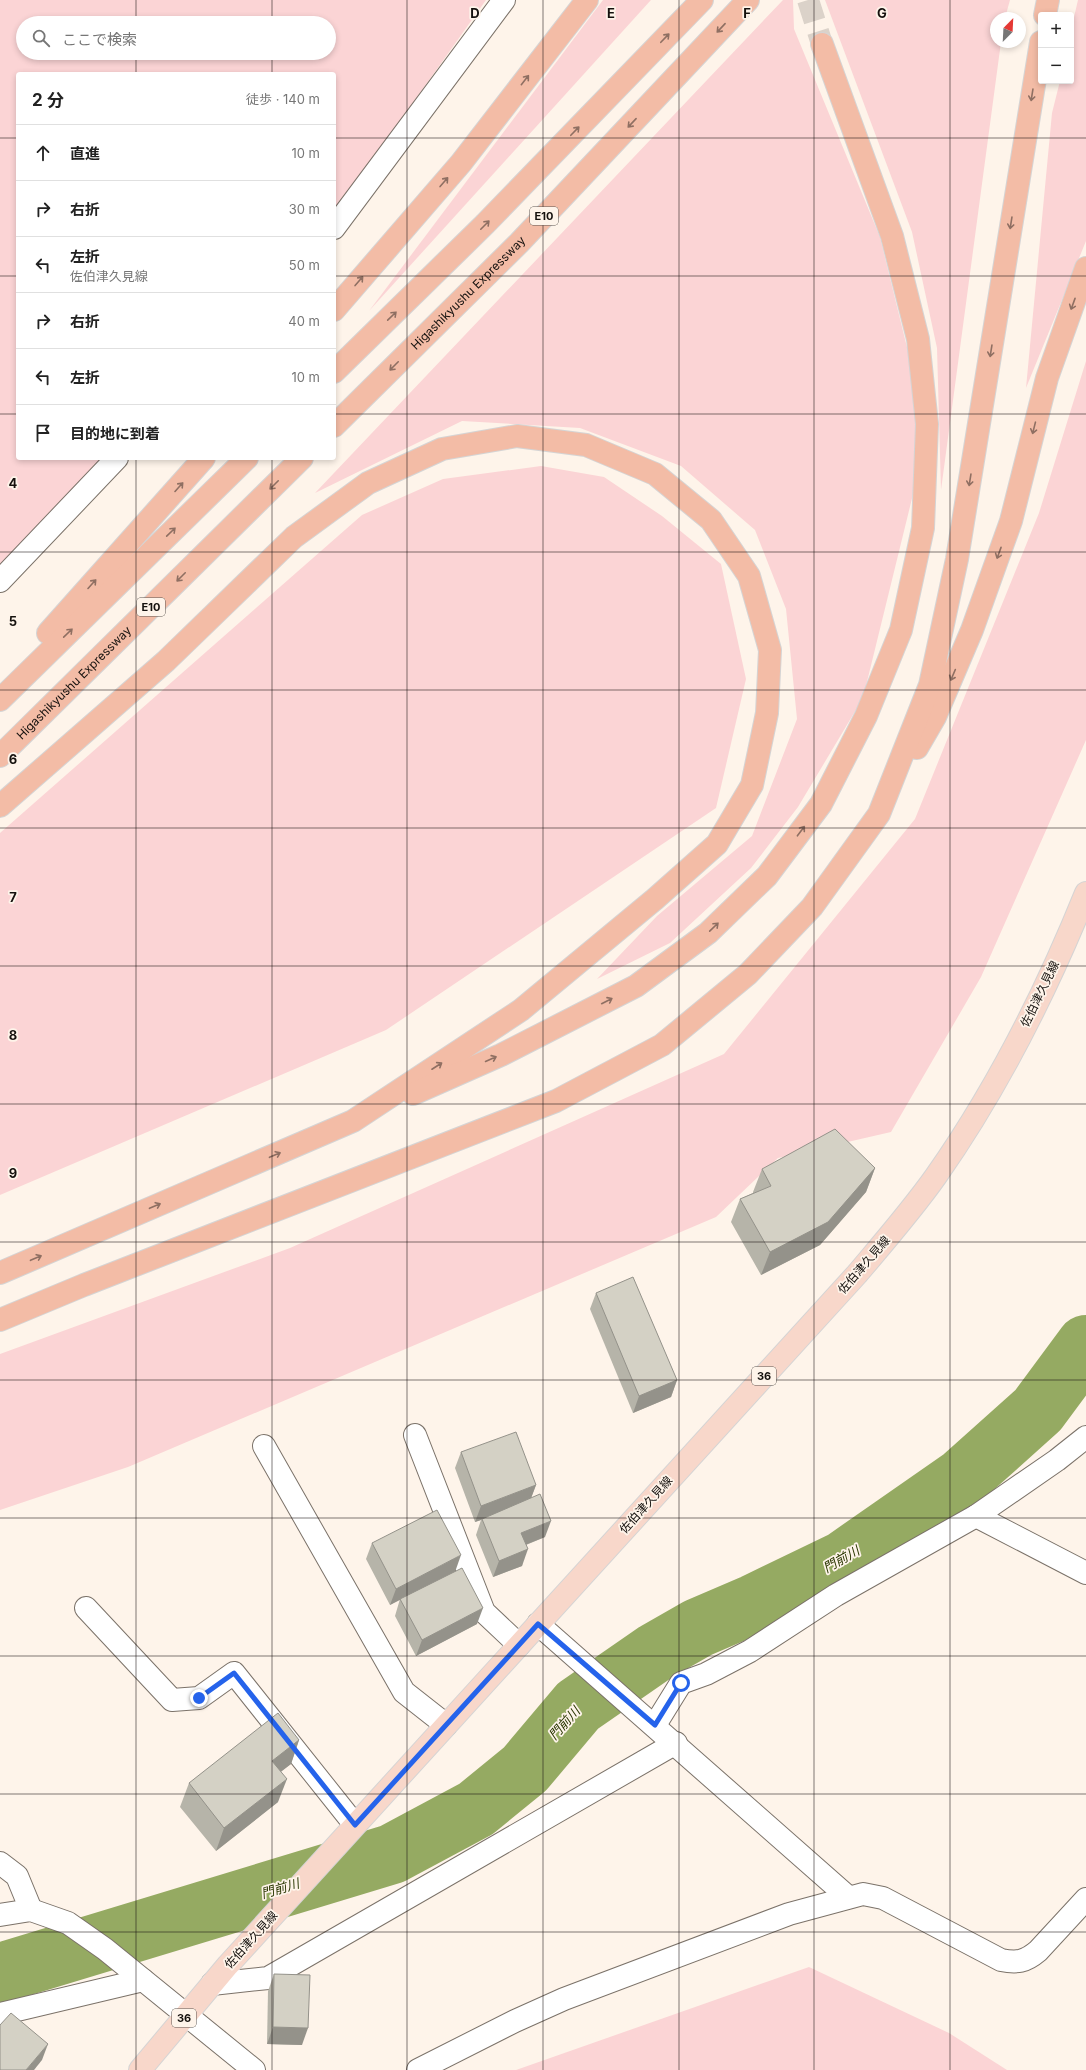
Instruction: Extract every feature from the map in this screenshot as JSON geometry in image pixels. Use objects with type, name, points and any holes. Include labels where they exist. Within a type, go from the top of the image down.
[{"type":"highway","points":[[336,308],[461,163],[587,0]]},
{"type":"highway","points":[[336,370],[485,224],[702,0]]},
{"type":"highway","name":"Higashikyushu Expressway","points":[[336,424],[519,243],[748,0]]},
{"type":"highway","points":[[1046,12],[1048,0]]},
{"type":"highway","points":[[0,1273],[354,1121],[501,1055],[636,986],[708,933],[767,876],[821,804],[866,716],[901,630],[923,528],[927,424],[918,339],[892,236],[822,44]]},
{"type":"highway","points":[[879,814],[930,685],[957,559],[1040,48]]},
{"type":"highway","points":[[0,1320],[556,1101],[662,1045],[748,974],[812,907],[879,814],[935,717],[972,630],[1011,521],[1046,378],[1086,268]]},
{"type":"highway","points":[[0,806],[166,661],[294,537],[368,483],[442,449],[517,436],[586,445],[655,474],[711,520],[749,576],[770,650],[767,713],[752,785],[717,844],[656,899],[521,1010],[354,1121]]},
{"type":"highway","points":[[0,685],[202,460]]},
{"type":"highway","points":[[0,700],[245,460]]},
{"type":"highway","name":"Higashikyushu Expressway","points":[[0,756],[300,460]]},
{"type":"main road","name":"佐伯津久見線","points":[[140,2070],[228,1965],[857,1274],[904,1218],[936,1176],[981,1107],[1078,928],[1086,894]]},
{"type":"street","points":[[336,225],[504,0]]},
{"type":"street","points":[[0,581],[115,460]]},
{"type":"street","points":[[415,1435],[484,1612],[519,1645]]},
{"type":"street","points":[[651,1722],[681,1683],[706,1674],[750,1651],[836,1595],[976,1516],[1057,1460],[1086,1437]]},
{"type":"street","points":[[264,1446],[404,1692],[446,1725]]},
{"type":"street","points":[[976,1516],[1086,1573]]},
{"type":"street","points":[[86,1608],[172,1700],[199,1698],[234,1673],[355,1825]]},
{"type":"street","points":[[540,1624],[848,1897]]},
{"type":"street","points":[[212,1984],[268,1978],[676,1743]]},
{"type":"street","points":[[0,1863],[17,1876],[31,1910]]},
{"type":"street","points":[[418,2070],[515,2021],[564,1999],[789,1914],[848,1897],[863,1894],[883,1898],[1001,1960],[1012,1962],[1021,1962],[1029,1959],[1086,1899]]},
{"type":"street","points":[[0,1914],[31,1910],[68,1923],[105,1949],[254,2070]]},
{"type":"street","points":[[0,2014],[143,1980]]},
{"type":"shaded area","points":[[0,0],[486,0],[336,211],[336,72],[16,72],[16,460],[119,460],[0,581]]},
{"type":"shaded area","points":[[603,0],[651,0],[369,311]]},
{"type":"shaded area","points":[[783,0],[793,0],[794,29],[880,237],[914,376],[918,474],[863,698],[798,807],[751,868],[670,943],[597,979],[657,916],[752,836],[797,719],[786,609],[755,530],[681,466],[580,428],[462,421],[315,493]]},
{"type":"shaded area","points":[[825,0],[1010,0],[1007,12],[990,12],[990,48],[1000,48],[941,490],[937,348],[912,232]]},
{"type":"shaded area","points":[[1078,0],[1086,0],[1086,241],[1026,388],[1052,113],[1059,84],[1074,84],[1074,17]]},
{"type":"shaded area","points":[[1086,361],[1086,740],[981,977],[891,1132],[778,1158],[716,1217],[128,1467],[0,1510],[0,1354],[290,1248],[724,1054],[915,819],[1039,513]]},
{"type":"shaded area","points":[[541,466],[604,477],[662,516],[721,564],[746,679],[716,808],[386,1030],[0,1195],[0,833],[362,515],[443,479]]},
{"type":"shaded area","points":[[809,1967],[949,2033],[1007,2070],[516,2070]]},
{"type":"building","points":[[835,1129],[875,1168],[828,1222],[770,1252],[740,1199],[771,1186],[762,1169]]},
{"type":"building","points":[[633,1277],[677,1380],[639,1396],[596,1293]]},
{"type":"building","points":[[516,1432],[536,1485],[481,1506],[461,1452]]},
{"type":"building","points":[[540,1494],[551,1521],[521,1533],[528,1549],[499,1561],[482,1519]]},
{"type":"building","points":[[437,1510],[461,1555],[396,1589],[372,1543]]},
{"type":"building","points":[[462,1568],[483,1608],[422,1640],[400,1599]]},
{"type":"building","points":[[278,1713],[299,1740],[272,1761],[287,1779],[224,1828],[189,1783]]},
{"type":"building","points":[[274,1974],[310,1975],[308,2028],[273,2027]]},
{"type":"building","points":[[11,2013],[48,2044],[26,2070],[0,2070],[0,2025]]},
{"type":"waterway","name":"門前川","points":[[0,1973],[392,1854],[476,1809],[525,1769],[578,1706],[656,1652],[698,1628],[754,1604],[843,1561],[962,1478],[1038,1410],[1086,1345]]},
{"type":"tunnel","points":[[808,0],[822,44]]},
{"type":"route","points":[[199,1698],[234,1673],[355,1825],[538,1624],[655,1725],[681,1683]]}]
